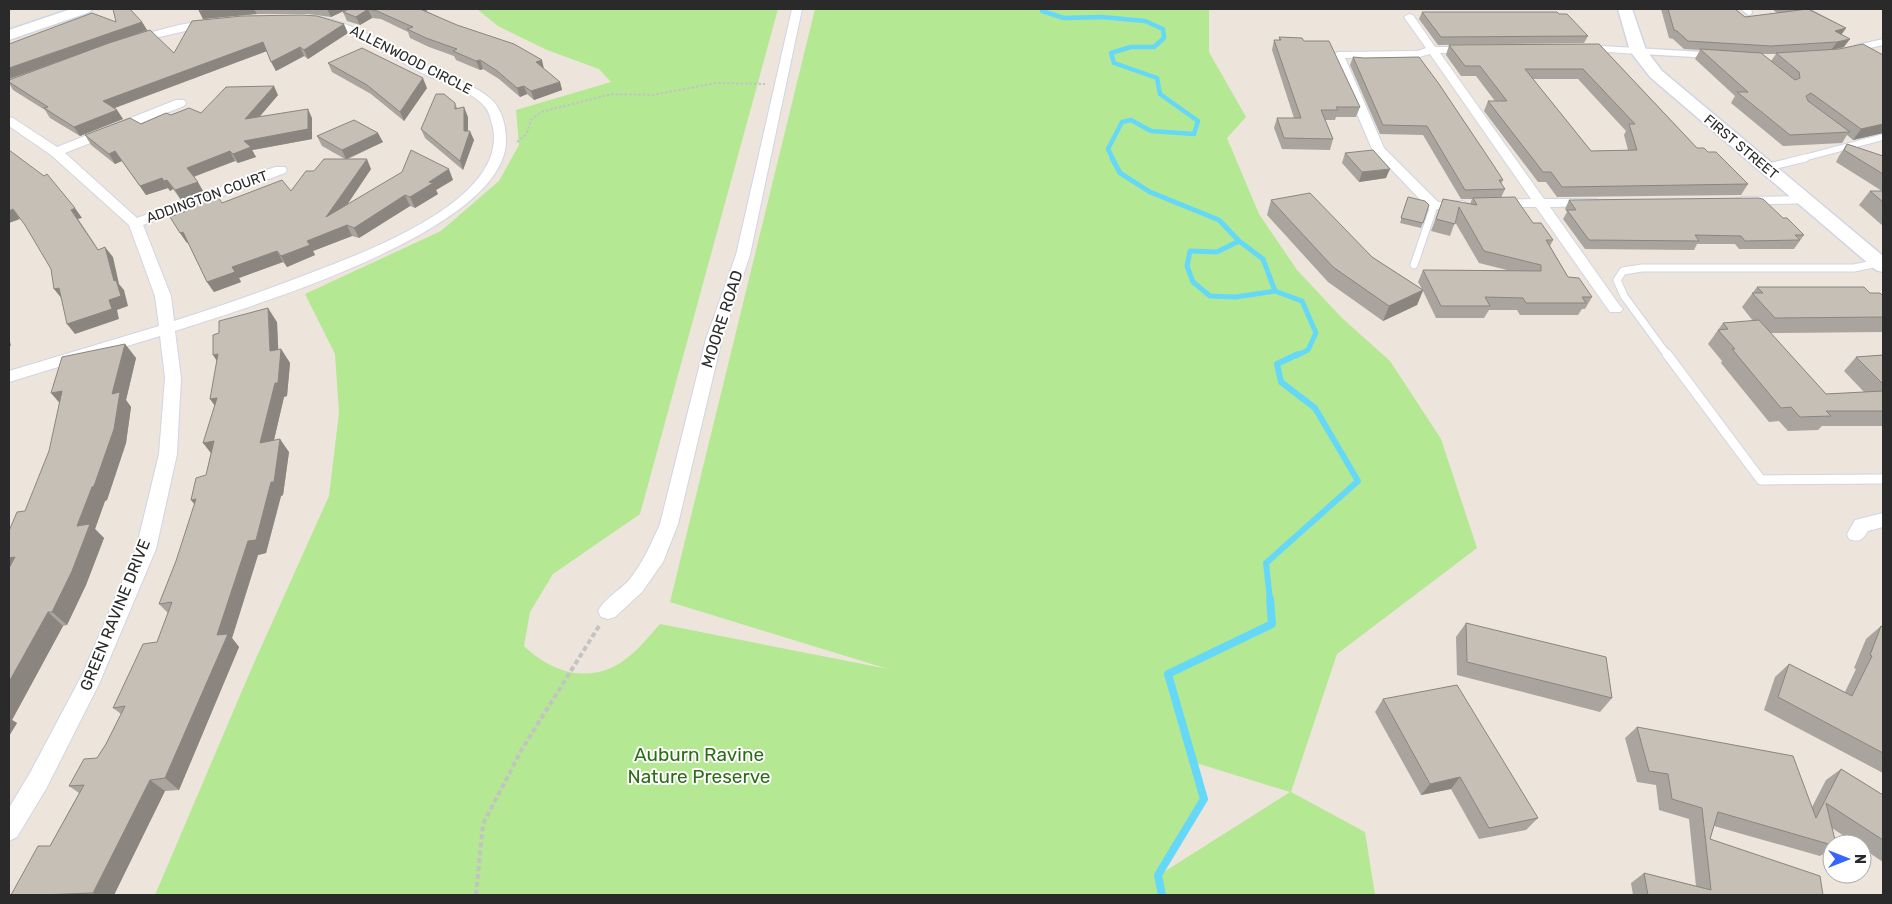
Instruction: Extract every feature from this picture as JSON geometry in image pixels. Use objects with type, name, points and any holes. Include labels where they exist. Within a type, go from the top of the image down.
[{"type":"street","points":[[9,35],[85,9]]},
{"type":"street","name":"MOORE ROAD","points":[[608,611],[635,586],[656,557],[669,524],[714,339],[743,255],[797,9]]},
{"type":"street","name":"FIRST STREET","points":[[1625,9],[1638,51],[1656,74],[1765,168],[1882,263]]},
{"type":"street","points":[[333,22],[350,13]]},
{"type":"street","points":[[1409,17],[1615,310]]},
{"type":"street","name":"ALLENWOOD CIRCLE","points":[[9,377],[168,328],[283,289],[405,239],[436,221],[469,196],[492,169],[501,144],[496,116],[484,97],[412,63],[355,29],[333,22],[308,19]]},
{"type":"street","points":[[120,44],[179,28],[224,21]]},
{"type":"street","points":[[1572,48],[1638,51]]},
{"type":"street","points":[[1478,49],[1432,50],[1419,54],[1338,55],[1378,149],[1434,206],[1607,202]]},
{"type":"street","points":[[56,152],[180,103]]},
{"type":"street","name":"GREEN RAVINE DRIVE","points":[[9,121],[56,152],[135,223],[148,253],[162,296],[168,328],[173,378],[168,454],[146,549],[92,677],[38,781],[9,829]]},
{"type":"street","name":"ADDINGTON COURT","points":[[135,223],[280,170]]},
{"type":"street","points":[[1725,201],[1804,200]]},
{"type":"street","points":[[1856,534],[1862,525],[1883,520]]},
{"type":"lane","points":[[1849,50],[1883,42]]},
{"type":"lane","points":[[1638,51],[1715,56]]},
{"type":"lane","points":[[1765,168],[1883,137]]},
{"type":"lane","points":[[1844,138],[1852,144]]},
{"type":"lane","points":[[1414,265],[1434,206]]},
{"type":"lane","points":[[1882,263],[1854,268],[1642,268],[1623,271],[1617,280],[1624,296],[1761,480],[1883,479]]},
{"type":"path","points":[[501,144],[521,141],[526,135],[531,120],[541,112],[612,94],[653,95],[716,83],[780,84]]},
{"type":"path","points":[[476,895],[483,824],[522,749],[573,670],[608,611]]},
{"type":"green space","name":"Auburn Ravine Nature Preserve","points":[[477,9],[778,9],[640,514],[553,574],[530,612],[524,646],[543,661],[553,666],[575,673],[587,674],[611,668],[625,660],[638,649],[660,624],[888,669],[670,602],[815,9],[1209,9],[1209,52],[1246,117],[1227,138],[1259,214],[1297,270],[1342,318],[1390,361],[1441,439],[1477,548],[1337,654],[1291,792],[1365,832],[1375,895],[155,895],[250,672],[329,496],[339,413],[335,354],[305,294],[441,231],[499,181],[519,145],[516,110],[611,82],[599,69],[547,50],[498,26]],"holes":[[[1193,762],[1290,792],[1159,875],[1204,799]]]},
{"type":"building","points":[[113,9],[130,9],[142,22],[9,68],[9,44],[92,13],[116,22]]},
{"type":"building","points":[[200,9],[219,9],[199,11]]},
{"type":"building","points":[[349,9],[368,9],[356,17],[343,12]]},
{"type":"building","points":[[368,9],[420,9],[457,25],[514,44],[542,60],[536,62],[560,82],[531,91],[524,86],[517,88],[496,70],[480,60],[476,61],[453,51],[457,49],[426,38],[407,29],[413,27]]},
{"type":"building","points":[[1668,9],[1735,9],[1745,17],[1808,9],[1846,28],[1835,31],[1850,39],[1837,42],[1771,46],[1688,41],[1674,30]]},
{"type":"building","points":[[1422,12],[1557,12],[1559,14],[1567,14],[1588,36],[1441,37]]},
{"type":"building","points":[[242,16],[317,16],[344,24],[304,50],[300,47],[271,62],[263,42],[103,101],[117,110],[74,127],[44,108],[48,107],[9,82],[9,80],[109,43],[150,30],[174,53],[192,21]]},
{"type":"building","points":[[1279,37],[1302,38],[1304,41],[1329,41],[1360,107],[1336,107],[1338,110],[1321,110],[1333,139],[1284,138],[1277,118],[1301,118],[1274,40],[1281,40]]},
{"type":"building","points":[[1599,44],[1697,148],[1704,148],[1708,152],[1716,152],[1748,184],[1562,187],[1551,172],[1543,172],[1488,101],[1507,101],[1480,66],[1465,66],[1449,45]],"holes":[[[1525,69],[1583,69],[1635,124],[1629,124],[1637,150],[1591,151]]]},
{"type":"building","points":[[1863,44],[1883,55],[1883,124],[1861,129],[1811,93],[1806,96],[1808,101],[1850,132],[1790,135],[1737,92],[1748,92],[1700,49],[1761,53],[1795,80],[1800,78],[1799,72],[1776,53],[1839,49]]},
{"type":"building","points":[[362,48],[423,78],[400,112],[367,85],[328,63]]},
{"type":"building","points":[[1353,57],[1419,57],[1492,163],[1503,180],[1499,180],[1505,189],[1465,190],[1427,126],[1383,125]]},
{"type":"building","points":[[274,86],[245,119],[308,109],[308,129],[244,141],[251,147],[233,154],[230,151],[187,168],[198,182],[175,190],[167,180],[164,181],[162,178],[140,186],[115,151],[109,154],[85,135],[130,118],[141,124],[166,113],[171,115],[189,108],[201,113],[226,87]]},
{"type":"building","points":[[436,94],[444,94],[455,103],[455,109],[464,107],[464,131],[470,131],[460,161],[421,129]]},
{"type":"building","points":[[354,120],[378,133],[342,150],[317,136]]},
{"type":"building","points":[[1847,144],[1883,156],[1883,174],[1844,150]]},
{"type":"building","points":[[9,150],[44,176],[47,174],[75,208],[71,210],[98,250],[105,247],[114,281],[116,280],[121,296],[109,300],[112,309],[67,324],[59,288],[54,289],[51,269],[25,225],[13,209],[9,211]]},
{"type":"building","points":[[411,150],[449,169],[429,182],[433,183],[410,197],[405,195],[354,228],[347,225],[307,241],[310,245],[281,256],[277,251],[232,267],[235,272],[207,282],[183,232],[180,233],[170,217],[189,210],[182,200],[205,192],[209,197],[216,194],[222,203],[282,180],[291,191],[306,171],[314,171],[324,159],[367,159],[326,217],[402,172]]},
{"type":"building","points":[[1373,150],[1390,169],[1362,172],[1345,153]]},
{"type":"building","points":[[1870,191],[1883,191],[1883,202]]},
{"type":"building","points":[[1310,193],[1372,257],[1423,290],[1389,306],[1333,267],[1271,200]]},
{"type":"building","points":[[1408,197],[1425,201],[1429,205],[1423,223],[1401,218]]},
{"type":"building","points":[[1515,197],[1533,223],[1541,223],[1553,240],[1546,240],[1568,277],[1579,278],[1592,297],[1582,297],[1586,303],[1526,303],[1523,298],[1485,297],[1490,306],[1441,306],[1423,270],[1541,271],[1541,265],[1484,251],[1459,207],[1455,224],[1436,219],[1443,199],[1477,205],[1473,198]]},
{"type":"building","points":[[1763,199],[1783,218],[1787,218],[1804,235],[1795,235],[1800,240],[1745,241],[1741,236],[1695,235],[1699,241],[1589,240],[1567,210],[1576,210],[1569,200]]},
{"type":"building","points":[[1757,287],[1864,287],[1870,293],[1880,293],[1883,296],[1883,317],[1775,318],[1752,293],[1763,293]]},
{"type":"building","points":[[268,308],[270,351],[281,349],[278,383],[275,383],[260,443],[280,439],[274,482],[271,482],[256,540],[248,541],[217,635],[228,634],[165,778],[150,780],[93,893],[11,895],[38,846],[50,846],[84,785],[69,786],[84,759],[97,758],[106,744],[125,706],[113,708],[143,644],[157,642],[172,602],[159,604],[176,561],[196,499],[191,500],[196,478],[206,475],[214,441],[203,443],[217,398],[210,399],[218,354],[213,355],[213,335],[219,333],[219,321]]},
{"type":"building","points":[[1759,320],[1826,394],[1883,391],[1883,411],[1826,411],[1831,416],[1800,417],[1791,407],[1781,408],[1718,330],[1728,329],[1723,323]]},
{"type":"building","points":[[125,344],[112,394],[120,392],[114,429],[94,486],[77,526],[90,524],[72,571],[52,612],[48,612],[9,682],[9,568],[15,557],[9,558],[9,531],[17,512],[25,511],[49,451],[62,391],[51,393],[62,357]]},
{"type":"building","points":[[1883,355],[1883,384],[1856,357]]},
{"type":"building","points":[[1466,623],[1606,657],[1612,698],[1467,662]]},
{"type":"building","points":[[1881,626],[1883,627],[1883,753],[1778,697],[1789,664],[1852,696],[1872,656],[1870,655]]},
{"type":"building","points":[[1457,685],[1538,818],[1489,828],[1460,777],[1430,784],[1383,699]]},
{"type":"building","points":[[1637,727],[1793,756],[1816,818],[1841,769],[1883,795],[1883,840],[1826,803],[1834,834],[1822,834],[1822,842],[1718,812],[1710,839],[1820,876],[1823,895],[1648,895],[1644,873],[1711,890],[1702,808],[1672,799],[1668,774],[1649,771]]},
{"type":"waterway","points":[[1042,9],[1042,11],[1064,18],[1102,17],[1145,21],[1163,29],[1164,38],[1154,47],[1131,47],[1111,53],[1114,63],[1157,78],[1160,94],[1198,121],[1194,134],[1151,131],[1131,120],[1122,122],[1108,149],[1113,159]]},
{"type":"waterway","points":[[1112,158],[1120,173],[1150,192],[1219,220],[1239,241]]},
{"type":"waterway","points":[[1239,241],[1263,259],[1275,291]]},
{"type":"waterway","points":[[1239,241],[1217,252],[1190,251],[1187,266],[1193,282],[1210,296],[1236,297],[1275,291]]},
{"type":"waterway","points":[[1275,291],[1302,301],[1316,333],[1308,350],[1296,356]]},
{"type":"waterway","points":[[1270,600],[1266,563],[1358,481],[1315,408],[1281,382],[1277,364],[1298,354]]},
{"type":"waterway","points":[[1162,895],[1158,875],[1204,799],[1168,674],[1272,624],[1270,599]]}]
